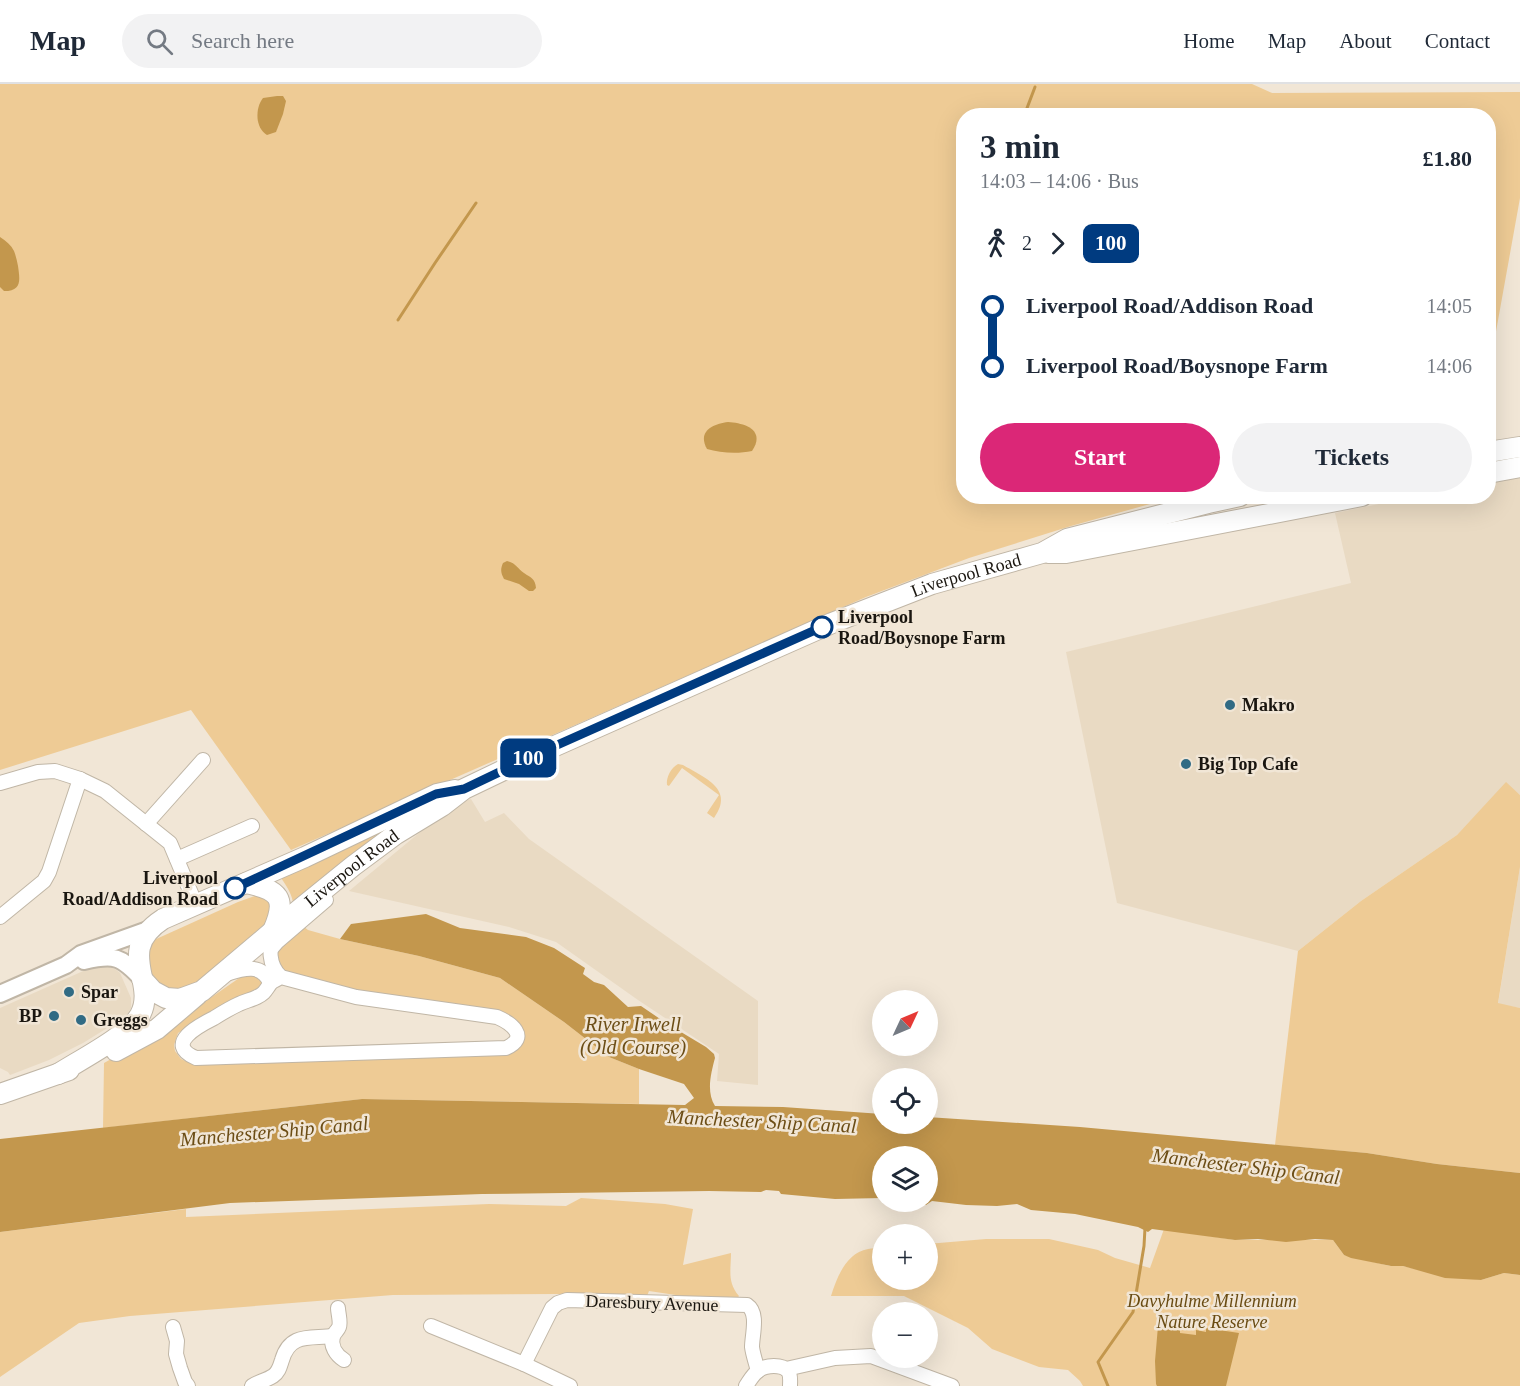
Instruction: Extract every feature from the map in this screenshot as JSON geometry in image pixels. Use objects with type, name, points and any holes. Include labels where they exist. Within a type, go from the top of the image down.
[{"type":"highway","points":[[1496,451],[1520,447]]},
{"type":"highway","points":[[1496,472],[1520,467]]},
{"type":"highway","name":"Liverpool Road","points":[[58,1074],[100,1060],[165,1022],[221,975],[272,940],[352,866],[464,789],[537,754],[832,623],[932,584],[1042,553],[1067,539],[1204,504]]},
{"type":"highway","name":"Liverpool Road","points":[[1042,553],[1066,553],[1320,504]]},
{"type":"highway","name":"Liverpool Road","points":[[148,930],[163,919],[246,883],[436,794],[464,789]]},
{"type":"highway","points":[[246,883],[264,886],[278,898],[281,907],[272,940]]},
{"type":"highway","points":[[0,1094],[58,1074],[128,1031],[141,1014],[143,1004],[138,957],[141,943],[148,930]]},
{"type":"highway","points":[[142,979],[153,991],[166,998],[188,998],[202,991]]},
{"type":"main road","points":[[66,965],[81,954],[148,930]]},
{"type":"main road","points":[[0,994],[66,965],[107,956],[123,961],[142,979]]},
{"type":"street","points":[[146,824],[203,760]]},
{"type":"street","points":[[0,783],[38,772],[55,771],[80,779],[105,791],[170,843],[196,905]]},
{"type":"street","points":[[0,917],[44,881],[80,779]]},
{"type":"street","points":[[177,859],[252,826]]},
{"type":"street","points":[[221,975],[241,970],[259,970],[276,980],[356,997],[497,1017],[514,1027],[517,1038],[511,1046],[495,1048],[196,1058],[190,1055],[183,1046],[186,1035],[239,1004],[257,998],[276,980],[276,972],[272,965],[272,940]]},
{"type":"street","name":"Daresbury Avenue","points":[[524,1364],[552,1308],[567,1300],[747,1305],[754,1314],[752,1347],[758,1371]]},
{"type":"street","points":[[338,1308],[339,1327],[333,1336],[334,1351],[344,1360]]},
{"type":"street","points":[[431,1326],[524,1364],[570,1386]]},
{"type":"street","points":[[173,1327],[182,1339],[176,1354],[188,1386]]},
{"type":"street","points":[[252,1386],[274,1375],[280,1367],[287,1348],[292,1343],[302,1338],[333,1336]]},
{"type":"street","points":[[786,1369],[835,1358],[871,1356],[952,1386]]},
{"type":"street","points":[[746,1386],[758,1371],[771,1366],[786,1369],[789,1373],[790,1386]]},
{"type":"shaded area","points":[[1520,478],[1520,795],[1506,783],[1457,835],[1361,901],[1298,951],[1117,903],[1066,652],[1351,583],[1335,513],[1379,504],[1496,504],[1496,481]]},
{"type":"shaded area","points":[[471,799],[485,822],[504,813],[529,839],[758,1001],[758,1085],[717,1081],[719,1054],[556,942],[509,927],[349,891],[419,833],[461,802]]},
{"type":"shaded area","points":[[1520,867],[1520,1008],[1498,1004]]},
{"type":"shaded area","points":[[105,965],[120,973],[131,998],[131,1008],[125,1017],[83,1043],[49,1060],[10,1075],[0,1068],[0,1008],[90,968]]},
{"type":"green space","points":[[0,84],[1252,84],[1272,93],[1520,92],[1520,198],[1496,332],[1496,108],[956,108],[956,504],[1150,504],[969,558],[866,597],[291,850],[191,710],[0,770]]},
{"type":"green space","points":[[678,764],[708,780],[719,792],[720,808],[714,818],[707,813],[719,795],[682,768],[669,786],[667,785],[670,773]]},
{"type":"green space","points":[[1506,782],[1520,795],[1520,867],[1498,1003],[1520,1008],[1520,1173],[1437,1164],[1367,1153],[1275,1145],[1298,951],[1361,901],[1457,835]]},
{"type":"green space","points":[[390,826],[294,907],[289,891],[281,878]]},
{"type":"green space","points":[[260,894],[269,898],[274,906],[266,923],[193,986],[171,991],[153,975],[148,956],[154,940]]},
{"type":"green space","points":[[303,926],[308,930],[340,939],[419,956],[500,978],[564,1022],[609,1057],[639,1069],[639,1104],[362,1099],[103,1128],[104,1063],[167,1028],[245,974],[261,976],[264,987],[210,1013],[178,1033],[174,1045],[181,1059],[190,1063],[510,1051],[520,1028],[356,992],[289,974],[279,968],[277,950]]},
{"type":"green space","points":[[581,1198],[665,1204],[693,1209],[683,1265],[731,1253],[731,1281],[739,1296],[736,1300],[696,1298],[649,1291],[647,1296],[393,1295],[130,1316],[79,1323],[0,1377],[0,1232],[186,1209],[186,1217],[489,1204],[566,1206]]},
{"type":"green space","name":"Davyhulme Millennium Nature Reserve","points":[[1164,1229],[1235,1240],[1333,1240],[1344,1255],[1390,1266],[1403,1266],[1481,1280],[1504,1273],[1520,1275],[1520,1386],[1083,1386],[1068,1370],[1039,1367],[992,1349],[968,1328],[938,1313],[938,1302],[916,1302],[904,1296],[831,1296],[836,1281],[848,1261],[860,1251],[870,1249],[872,1249],[872,1290],[938,1290],[938,1243],[986,1239],[1049,1239],[1098,1250],[1115,1258],[1150,1268]]},
{"type":"water","points":[[283,96],[286,101],[283,114],[276,132],[267,135],[258,123],[260,102],[263,98]]},
{"type":"water","points":[[0,237],[13,249],[19,276],[17,287],[4,291],[0,287]]},
{"type":"water","points":[[728,422],[752,429],[757,438],[752,451],[729,453],[707,449],[704,443],[705,433],[712,427]]},
{"type":"water","points":[[507,561],[534,580],[536,588],[533,591],[504,579],[501,568]]},
{"type":"water","points":[[426,914],[460,928],[526,937],[554,948],[585,968],[583,974],[594,982],[604,985],[628,1007],[641,1006],[714,1054],[710,1089],[715,1106],[783,1107],[872,1113],[872,1134],[938,1134],[938,1118],[1080,1127],[1367,1153],[1437,1164],[1520,1173],[1520,1275],[1504,1273],[1481,1280],[1445,1278],[1403,1266],[1391,1266],[1351,1258],[1344,1255],[1333,1240],[1286,1242],[1258,1239],[1235,1240],[1152,1229],[1148,1232],[1138,1227],[1075,1214],[1031,1210],[1017,1204],[997,1206],[938,1202],[938,1146],[872,1146],[872,1198],[835,1199],[781,1194],[779,1191],[766,1190],[761,1192],[482,1194],[230,1203],[0,1232],[0,1139],[362,1099],[685,1105],[694,1098],[684,1084],[609,1057],[564,1022],[500,978],[419,956],[340,939],[351,924]]},
{"type":"water","points":[[1158,1326],[1180,1329],[1180,1333],[1196,1335],[1196,1330],[1206,1332],[1206,1328],[1239,1333],[1226,1386],[1157,1386],[1155,1361]]},
{"type":"waterway","points":[[1027,108],[1035,87]]},
{"type":"waterway","points":[[398,320],[476,203]]},
{"type":"waterway","points":[[1108,1386],[1098,1362],[1133,1312],[1145,1228]]},
{"type":"bus line","name":"100","points":[[235,888],[436,794],[464,789],[822,627]]},
{"type":"place","name":"Liverpool Road/Boysnope Farm","points":[[822,627]]},
{"type":"place","name":"Makro","points":[[1230,705]]},
{"type":"place","name":"Big Top Cafe","points":[[1186,764]]},
{"type":"place","name":"Liverpool Road/Addison Road","points":[[235,888]]},
{"type":"place","name":"Spar","points":[[69,992]]},
{"type":"place","name":"BP","points":[[54,1016]]},
{"type":"place","name":"Greggs","points":[[81,1020]]},
{"type":"water label","name":"River Irwell (Old Course)","points":[[633,1036]]},
{"type":"water label","name":"Manchester Ship Canal","points":[[762,1121]]},
{"type":"water label","name":"Manchester Ship Canal","points":[[274,1131]]},
{"type":"water label","name":"Manchester Ship Canal","points":[[1246,1166]]}]
